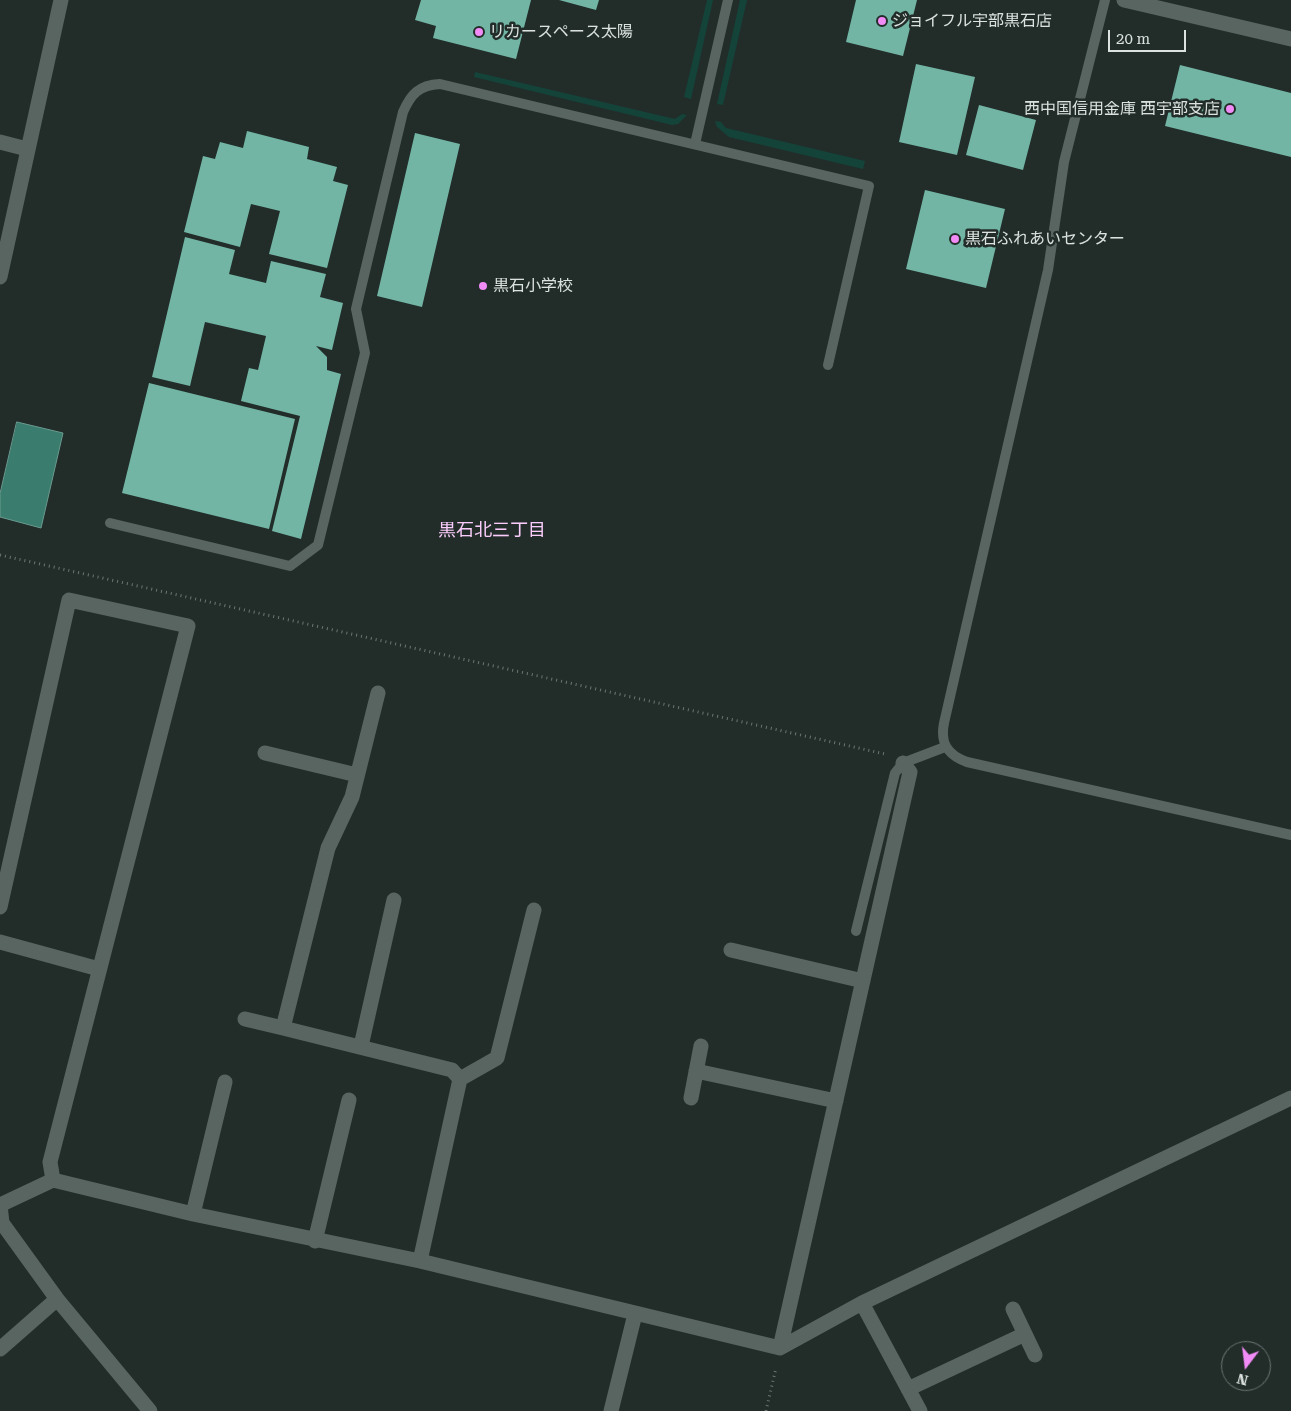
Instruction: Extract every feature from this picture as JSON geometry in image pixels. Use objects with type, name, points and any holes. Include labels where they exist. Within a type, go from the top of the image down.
[{"type":"street","points":[[0,277],[61,0]]},
{"type":"street","points":[[1124,0],[1291,39]]},
{"type":"street","points":[[0,142],[27,149]]},
{"type":"street","points":[[0,907],[69,600],[188,626],[50,1162],[53,1180]]},
{"type":"street","points":[[283,1028],[328,848],[352,797],[378,693]]},
{"type":"street","points":[[265,753],[357,774]]},
{"type":"street","points":[[780,1348],[910,772],[903,764]]},
{"type":"street","points":[[361,1046],[394,900]]},
{"type":"street","points":[[420,1261],[460,1080],[497,1058],[534,910]]},
{"type":"street","points":[[0,942],[99,970]]},
{"type":"street","points":[[731,950],[863,981]]},
{"type":"street","points":[[245,1019],[361,1046],[452,1070],[460,1080]]},
{"type":"street","points":[[691,1098],[701,1046]]},
{"type":"street","points":[[696,1071],[836,1100]]},
{"type":"street","points":[[193,1214],[225,1082]]},
{"type":"street","points":[[150,1411],[57,1299],[2,1222],[0,1205],[53,1180],[315,1241],[420,1261],[780,1348],[862,1303],[1291,1098]]},
{"type":"street","points":[[315,1241],[349,1100]]},
{"type":"street","points":[[0,1349],[57,1299]]},
{"type":"street","points":[[862,1303],[920,1411]]},
{"type":"street","points":[[1014,1309],[1035,1355]]},
{"type":"street","points":[[611,1411],[635,1314]]},
{"type":"street","points":[[908,1389],[1025,1334]]},
{"type":"lane","points":[[695,144],[728,0]]},
{"type":"lane","points":[[1105,0],[1064,162],[1048,270],[944,723],[945,747],[957,759],[967,762],[1291,835]]},
{"type":"lane","points":[[110,523],[290,566],[318,545],[365,353],[356,310],[403,112],[410,96],[421,87],[440,84],[869,186],[828,365]]},
{"type":"lane","points":[[856,931],[894,773],[903,764],[945,747]]},
{"type":"path","points":[[0,555],[868,750],[897,757],[903,764]]},
{"type":"path","points":[[766,1411],[780,1348]]},
{"type":"shaded area","points":[[707,0],[713,0],[691,99],[684,97]]},
{"type":"shaded area","points":[[740,0],[747,0],[723,105],[717,104]]},
{"type":"shaded area","points":[[475,72],[675,119],[682,114],[687,115],[678,124],[672,125],[474,77]]},
{"type":"shaded area","points":[[715,121],[721,122],[726,128],[865,161],[863,169],[729,137],[717,127]]},
{"type":"shaded area","points":[[17,422],[63,433],[41,528],[0,517],[0,494]]},
{"type":"building","name":"リカースペース太陽","points":[[421,0],[531,0],[516,59],[433,38],[436,26],[415,20]]},
{"type":"building","points":[[559,0],[599,0],[596,10]]},
{"type":"building","name":"ジョイフル宇部黒石店","points":[[856,0],[917,0],[903,56],[846,42]]},
{"type":"building","points":[[916,64],[975,77],[957,155],[899,142]]},
{"type":"building","name":"西中国信用金庫 西宇部支店","points":[[1180,65],[1291,93],[1291,157],[1165,126]]},
{"type":"building","points":[[979,105],[1036,120],[1023,170],[966,155]]},
{"type":"building","points":[[247,131],[309,147],[307,159],[337,167],[333,181],[348,185],[327,268],[269,254],[280,211],[251,204],[240,247],[184,232],[203,156],[215,159],[220,142],[243,148]]},
{"type":"building","points":[[415,133],[460,144],[422,307],[377,296]]},
{"type":"building","name":"黒石ふれあいセンター","points":[[925,190],[1005,209],[986,288],[906,269]]},
{"type":"building","points":[[185,237],[235,250],[229,274],[266,283],[271,261],[326,274],[320,297],[343,303],[332,350],[316,346],[327,357],[327,370],[341,374],[301,539],[272,531],[300,416],[241,401],[249,368],[258,370],[266,336],[205,322],[190,386],[152,377]]},
{"type":"building","points":[[149,383],[295,419],[269,529],[122,493]]},
{"type":"place","name":"ジョイフル宇部黒石店","points":[[882,21]]},
{"type":"place","name":"リカースペース太陽","points":[[479,32]]},
{"type":"place","name":"西中国信用金庫 西宇部支店","points":[[1230,109]]},
{"type":"place","name":"黒石ふれあいセンター","points":[[955,239]]},
{"type":"place","name":"黒石小学校","points":[[483,286]]},
{"type":"district","name":"黒石北三丁目","points":[[492,531]]}]
